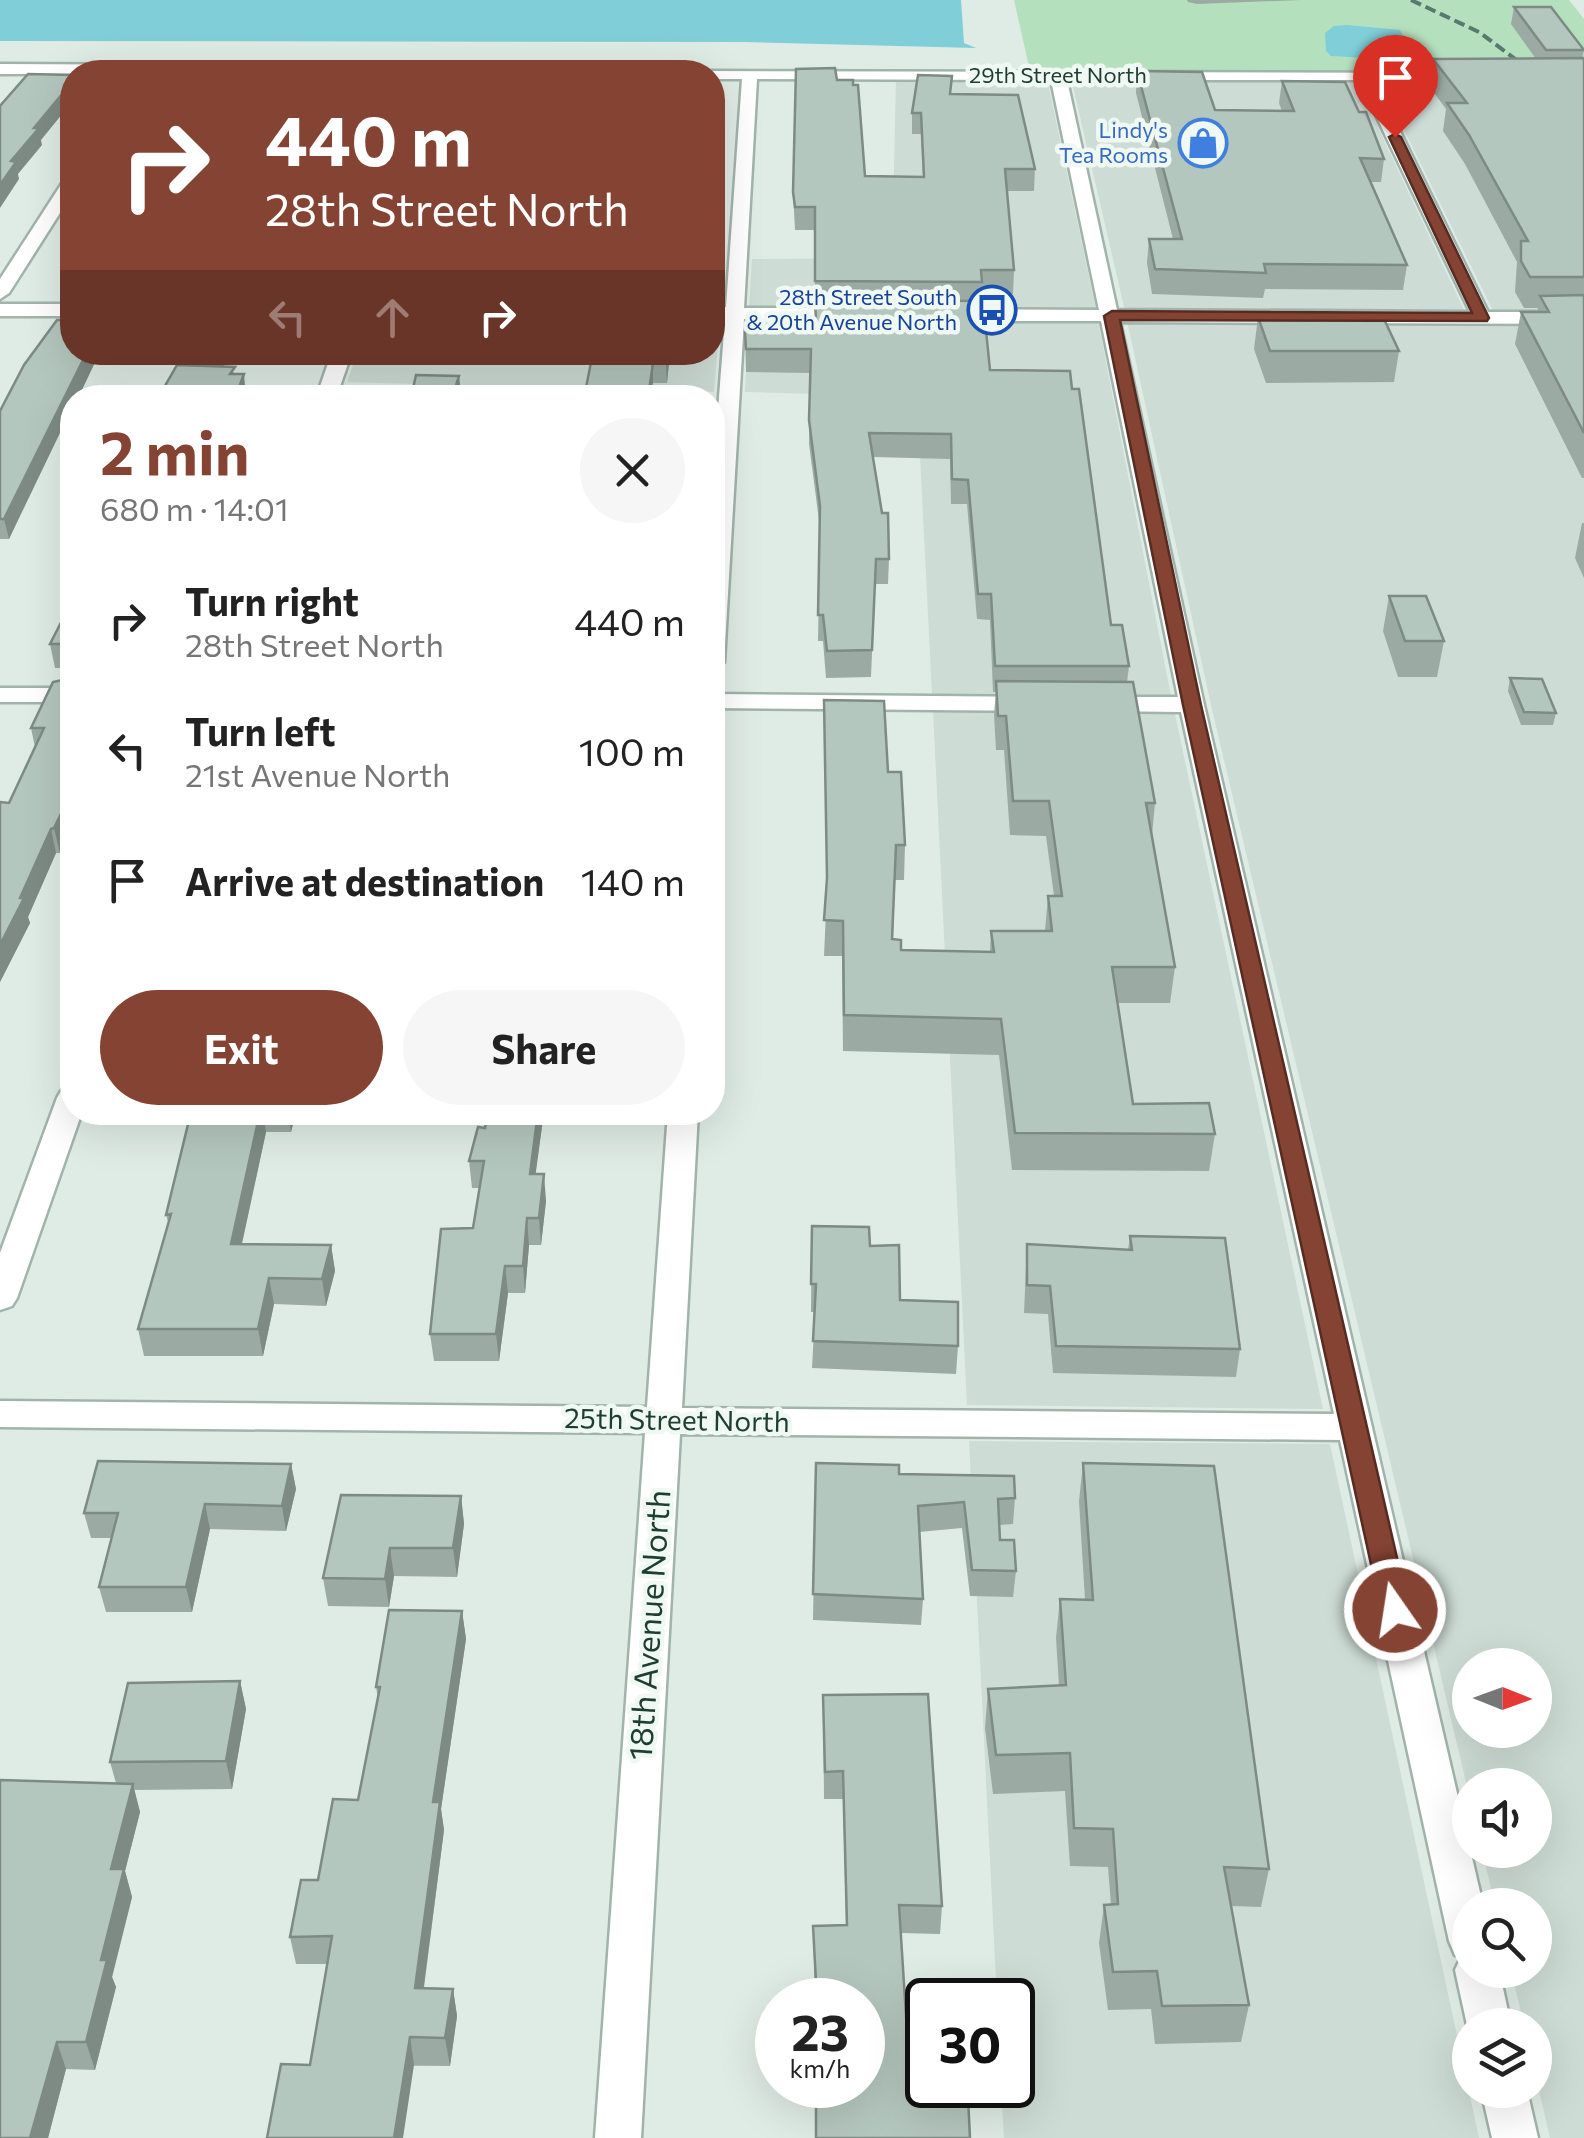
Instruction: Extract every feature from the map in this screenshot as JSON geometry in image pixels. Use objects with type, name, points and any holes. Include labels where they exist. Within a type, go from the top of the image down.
[{"type":"street","points":[[0,69],[60,70]]},
{"type":"street","name":"29th Street North","points":[[725,74],[1490,76]]},
{"type":"street","points":[[725,465],[750,74]]},
{"type":"street","points":[[1058,75],[1192,705],[1458,1888]]},
{"type":"street","points":[[1365,76],[1482,318]]},
{"type":"street","points":[[0,293],[60,200]]},
{"type":"street","points":[[0,310],[60,310]]},
{"type":"street","points":[[725,314],[876,314]]},
{"type":"street","points":[[921,314],[1584,318]]},
{"type":"street","points":[[0,695],[60,696]]},
{"type":"street","points":[[725,701],[1192,705]]},
{"type":"street","points":[[0,1298],[62,1125]]},
{"type":"street","name":"18th Avenue North","points":[[618,2138],[683,1125]]},
{"type":"street","name":"25th Street North","points":[[0,1414],[1354,1427]]},
{"type":"street","points":[[1508,2108],[1515,2138]]},
{"type":"shaded area","points":[[896,78],[1047,78],[1096,310],[749,308],[752,259],[892,258]]},
{"type":"shaded area","points":[[1071,78],[1355,79],[1465,312],[1125,311]]},
{"type":"shaded area","points":[[1379,79],[1510,80],[1584,313],[1494,313]]},
{"type":"shaded area","points":[[749,319],[1098,321],[1171,696],[932,694],[917,397],[745,392]]},
{"type":"shaded area","points":[[1127,321],[1584,323],[1584,2138],[1550,2138],[1543,2108],[1552,2108],[1552,2008],[1520,2008],[1515,1988],[1552,1988],[1552,1888],[1491,1888],[1486,1868],[1552,1868],[1552,1768],[1463,1768],[1458,1748],[1552,1748],[1552,1648],[1452,1648],[1452,1723],[1211,705]]},
{"type":"shaded area","points":[[353,365],[716,365],[715,385],[347,382]]},
{"type":"shaded area","points":[[933,711],[1175,714],[1323,1409],[967,1405]]},
{"type":"shaded area","points":[[969,1441],[1330,1444],[1452,2012],[1452,2108],[1473,2108],[1479,2138],[1004,2138],[1002,2108],[1035,2108],[1035,1978],[996,1978]]},
{"type":"green space","points":[[1014,0],[1569,0],[1584,19],[1584,73],[1030,71]]},
{"type":"water","points":[[0,0],[961,0],[964,43],[976,48],[744,42],[0,41]]},
{"type":"water","points":[[1334,26],[1400,30],[1411,53],[1366,58],[1331,56],[1326,51],[1325,33]]},
{"type":"building","points":[[1514,7],[1551,7],[1584,50],[1546,50]]},
{"type":"building","points":[[1584,58],[1584,277],[1530,277],[1521,261],[1521,241],[1528,241],[1447,103],[1467,103],[1433,59]]},
{"type":"building","points":[[835,68],[837,80],[853,80],[853,85],[858,85],[865,176],[924,177],[921,113],[912,113],[918,75],[952,76],[950,94],[1018,95],[1035,169],[1005,169],[1014,270],[981,270],[982,282],[815,281],[815,207],[795,207],[793,192],[796,69]]},
{"type":"building","points":[[1137,71],[1202,72],[1215,110],[1294,111],[1282,81],[1345,82],[1359,112],[1366,112],[1384,159],[1360,158],[1407,265],[1264,264],[1266,273],[1155,269],[1149,239],[1182,239]]},
{"type":"building","points":[[28,74],[60,75],[60,97],[11,161],[16,162],[0,185],[0,106]]},
{"type":"building","points":[[1584,295],[1584,433],[1521,312],[1549,312],[1540,296]]},
{"type":"building","points":[[815,300],[983,301],[990,370],[1070,371],[1072,389],[1079,389],[1111,625],[1122,625],[1129,666],[995,666],[991,594],[978,594],[968,480],[952,479],[951,434],[869,433],[882,513],[888,513],[889,559],[876,559],[872,650],[827,651],[823,615],[818,615],[820,506],[809,420],[811,349],[746,349],[745,332],[816,320]]},
{"type":"building","points":[[1258,317],[1383,317],[1399,351],[1270,351]]},
{"type":"building","points":[[60,320],[60,365],[81,365],[71,385],[60,385],[60,406],[4,519],[0,519],[0,411],[24,365]]},
{"type":"building","points":[[177,365],[235,367],[230,374],[244,374],[240,385],[165,385]]},
{"type":"building","points":[[590,365],[653,365],[650,385],[587,385]]},
{"type":"building","points":[[416,375],[459,376],[456,385],[414,385]]},
{"type":"building","points":[[1389,596],[1426,596],[1444,641],[1405,641]]},
{"type":"building","points":[[60,624],[60,644],[50,644]]},
{"type":"building","points":[[1510,678],[1542,679],[1556,713],[1524,712]]},
{"type":"building","points":[[60,680],[60,816],[0,945],[0,802],[9,803],[44,728],[31,728],[53,682]]},
{"type":"building","points":[[996,681],[1133,682],[1155,803],[1146,803],[1175,967],[1112,967],[1133,1104],[1209,1103],[1215,1134],[1015,1133],[1001,1019],[844,1015],[843,921],[824,920],[824,700],[884,701],[888,772],[901,772],[905,845],[896,845],[892,939],[901,940],[901,950],[994,952],[991,931],[1052,931],[1048,896],[1062,896],[1049,801],[1013,801],[1006,716],[998,716]]},
{"type":"building","points":[[188,1125],[257,1125],[231,1244],[331,1245],[322,1279],[269,1278],[258,1329],[138,1329],[171,1214],[166,1215]]},
{"type":"building","points":[[536,1125],[530,1174],[544,1174],[539,1218],[527,1218],[523,1266],[505,1266],[496,1334],[430,1334],[441,1229],[473,1228],[484,1161],[469,1161],[478,1127]]},
{"type":"building","points":[[812,1226],[869,1227],[870,1246],[899,1245],[900,1300],[958,1302],[958,1346],[813,1341],[816,1284],[811,1284]]},
{"type":"building","points":[[1130,1236],[1225,1238],[1240,1349],[1056,1346],[1050,1286],[1027,1285],[1027,1244],[1132,1250]]},
{"type":"building","points":[[98,1461],[291,1464],[282,1506],[205,1504],[186,1587],[99,1587],[118,1513],[84,1513]]},
{"type":"building","points":[[816,1463],[899,1465],[899,1474],[1014,1476],[1015,1498],[998,1499],[1000,1540],[1014,1540],[1016,1571],[972,1570],[964,1502],[918,1506],[923,1599],[813,1594]]},
{"type":"building","points":[[1083,1463],[1214,1466],[1269,1869],[1224,1867],[1249,2005],[1162,2006],[1157,1971],[1113,1972],[1104,1905],[1118,1904],[1113,1829],[1074,1828],[1070,1753],[996,1755],[988,1689],[1066,1685],[1060,1599],[1093,1600]]},
{"type":"building","points":[[341,1495],[461,1496],[453,1548],[390,1548],[385,1579],[323,1578]]},
{"type":"building","points":[[389,1610],[462,1611],[433,1802],[440,1802],[415,1988],[453,1989],[445,2038],[410,2037],[394,2138],[267,2138],[281,2064],[310,2065],[332,1936],[290,1937],[301,1880],[318,1880],[333,1799],[358,1800],[380,1687],[376,1687]]},
{"type":"building","points":[[240,1681],[226,1761],[110,1762],[128,1683]]},
{"type":"building","points":[[928,1694],[942,1906],[899,1905],[905,2000],[905,2108],[969,2108],[970,2138],[816,2138],[816,2108],[885,2108],[885,1978],[816,1978],[813,1926],[847,1925],[843,1771],[825,1772],[823,1695]]},
{"type":"building","points":[[0,1780],[133,1784],[111,1869],[124,1869],[86,2042],[57,2042],[30,2138],[0,2138]]},
{"type":"railway","points":[[1411,0],[1479,32],[1538,76]]},
{"type":"place","name":"Lindy's Tea Rooms","points":[[1203,143]]},
{"type":"place","name":"28th Street South & 20th Avenue North","points":[[992,310]]},
{"type":"route","points":[[1395,137],[1482,318],[1112,316],[1192,705],[1395,1610]]}]
